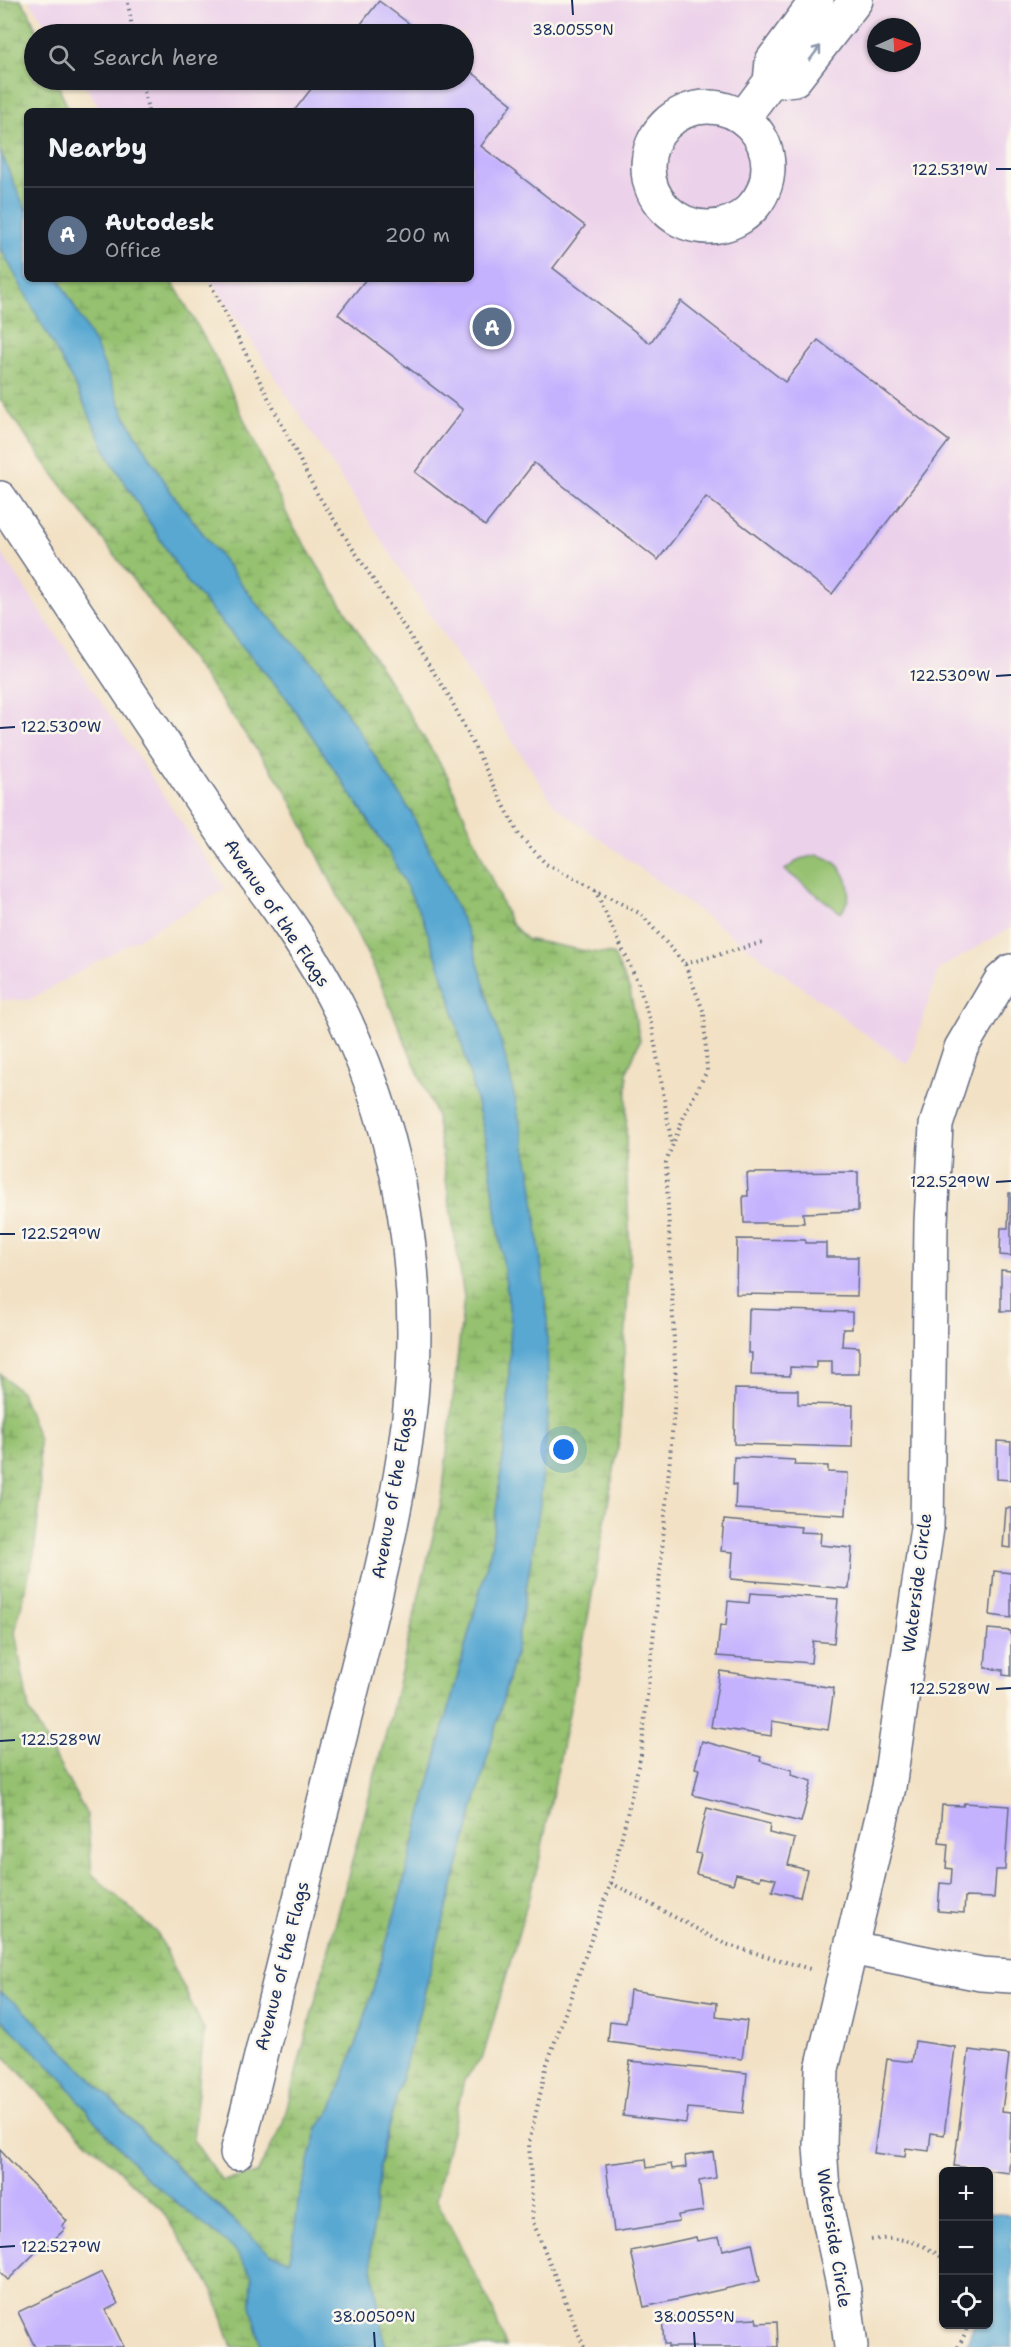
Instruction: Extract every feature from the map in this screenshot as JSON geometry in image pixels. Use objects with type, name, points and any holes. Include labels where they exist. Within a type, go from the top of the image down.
[{"type":"street","points":[[743,118],[770,82],[772,61],[817,0]]},
{"type":"street","points":[[770,82],[795,79],[856,0]]},
{"type":"street","name":"Avenue of the Flags","points":[[0,498],[234,849],[272,899],[310,956],[342,1015],[369,1078],[390,1142],[404,1210],[412,1275],[414,1344],[409,1415],[399,1486],[237,2153]]},
{"type":"street","name":"Waterside Circle","points":[[851,2347],[844,2290],[823,2190],[820,2146],[822,2069],[889,1787],[927,1528],[931,1234],[936,1125],[961,1048],[1001,980],[1011,971]]},
{"type":"street","points":[[847,1963],[1011,1976]]},
{"type":"path","points":[[128,3],[132,24]]},
{"type":"path","points":[[144,90],[147,108]]},
{"type":"path","points":[[210,282],[316,492],[449,696],[519,836],[546,864],[641,914],[686,964],[704,1013],[707,1071],[686,1111],[666,1162],[676,1386],[641,1755],[611,1883],[547,2064],[529,2143],[533,2222],[584,2347]]},
{"type":"path","points":[[595,890],[638,983],[652,1026],[672,1148]]},
{"type":"path","points":[[686,964],[764,942]]},
{"type":"path","points":[[611,1883],[725,1944],[847,1963]]},
{"type":"path","points":[[835,2247],[892,2237],[911,2241],[939,2256]]},
{"type":"path","points":[[958,2347],[966,2329]]},
{"type":"shaded area","points":[[29,0],[1011,0],[1011,928],[939,969],[908,1065],[555,806],[213,282],[474,282],[474,108],[100,108],[88,90],[474,90],[474,24],[45,24]]},
{"type":"shaded area","points":[[0,551],[226,889],[29,1000],[0,1000]]},
{"type":"green space","points":[[0,0],[21,0],[34,24],[24,24],[24,90],[60,90],[68,108],[24,108],[24,206],[0,151]]},
{"type":"green space","points":[[0,244],[78,391],[110,459],[185,579],[286,697],[387,848],[423,918],[449,993],[487,1143],[511,1321],[507,1428],[491,1549],[399,1899],[361,2031],[332,2109],[318,2128],[300,2197],[289,2260],[270,2254],[189,2179],[23,2009],[0,1992],[0,1374],[21,1392],[39,1440],[40,1502],[34,1553],[15,1632],[29,1710],[87,1815],[92,1874],[158,1934],[204,2030],[193,2140],[222,2181],[257,2173],[282,2126],[391,1714],[442,1498],[464,1297],[436,1115],[374,968],[285,789],[0,399]]},
{"type":"green space","points":[[61,282],[173,282],[219,364],[290,521],[447,775],[510,922],[526,939],[613,954],[630,991],[640,1040],[627,1072],[626,1157],[630,1254],[620,1436],[587,1623],[539,1862],[483,2057],[464,2080],[436,2199],[491,2305],[506,2347],[385,2347],[370,2254],[382,2151],[516,1650],[540,1504],[471,939],[411,812],[319,670],[256,603],[171,492],[125,416],[96,346]]},
{"type":"green space","points":[[818,855],[835,864],[846,878],[848,895],[841,913],[785,870],[800,859]]},
{"type":"green space","points":[[0,2018],[60,2076],[95,2121],[148,2179],[235,2249],[252,2276],[251,2305],[262,2347],[232,2347],[213,2290],[161,2209],[77,2132],[0,2052]]},
{"type":"water","points":[[0,151],[24,206],[24,282],[61,282],[96,346],[125,416],[171,492],[256,603],[319,670],[411,812],[471,939],[508,1067],[531,1175],[547,1314],[548,1415],[540,1504],[516,1650],[382,2151],[370,2253],[385,2347],[262,2347],[251,2305],[252,2276],[235,2250],[148,2179],[95,2121],[60,2076],[0,2018],[0,1992],[23,2009],[189,2180],[270,2254],[289,2260],[293,2246],[298,2202],[318,2128],[332,2109],[361,2031],[399,1899],[491,1549],[507,1428],[511,1321],[487,1143],[449,993],[423,919],[387,848],[286,697],[185,579],[110,459],[78,391],[0,247]]},
{"type":"water","points":[[993,2213],[1011,2215],[1011,2347],[966,2347],[973,2329],[993,2329]]},
{"type":"building","points":[[379,1],[410,24],[361,24]]},
{"type":"building","points":[[474,74],[512,104],[481,146],[585,226],[553,268],[650,343],[681,301],[785,382],[818,340],[949,441],[832,594],[706,497],[658,560],[534,463],[485,526],[415,472],[463,410],[338,314],[364,282],[474,282],[474,108],[296,108],[310,90],[474,90]]},
{"type":"building","points":[[858,1172],[858,1211],[803,1213],[804,1223],[744,1223],[743,1196],[748,1196],[747,1173]]},
{"type":"building","points":[[1009,1193],[1011,1193],[1011,1256],[1000,1255],[1001,1228],[1008,1228]]},
{"type":"building","points":[[737,1239],[805,1240],[805,1243],[826,1243],[826,1257],[858,1257],[857,1296],[736,1294]]},
{"type":"building","points":[[1001,1270],[1011,1271],[1011,1311],[1001,1311]]},
{"type":"building","points":[[749,1309],[852,1312],[852,1329],[843,1329],[842,1346],[859,1347],[859,1374],[832,1374],[832,1361],[816,1361],[816,1368],[790,1367],[790,1376],[751,1375],[752,1353],[748,1353]]},
{"type":"building","points":[[735,1389],[798,1390],[798,1404],[853,1405],[852,1447],[734,1444]]},
{"type":"building","points":[[997,1441],[1011,1442],[1011,1480],[997,1479]]},
{"type":"building","points":[[734,1457],[795,1460],[794,1465],[828,1466],[828,1472],[848,1473],[846,1515],[735,1509]]},
{"type":"building","points":[[1006,1508],[1011,1508],[1011,1548],[1003,1547]]},
{"type":"building","points":[[724,1520],[801,1527],[800,1532],[821,1533],[820,1545],[852,1548],[849,1589],[731,1579],[733,1552],[721,1551]]},
{"type":"building","points":[[994,1571],[1011,1573],[1011,1618],[990,1615]]},
{"type":"building","points":[[750,1593],[838,1599],[834,1643],[813,1641],[811,1663],[717,1656],[720,1625],[726,1626],[728,1601],[749,1603]]},
{"type":"building","points":[[988,1629],[1011,1631],[1011,1676],[1003,1675],[1003,1670],[985,1668]]},
{"type":"building","points":[[720,1671],[834,1688],[828,1730],[772,1721],[771,1736],[711,1727]]},
{"type":"building","points":[[702,1741],[761,1757],[760,1761],[792,1770],[791,1775],[812,1781],[801,1822],[693,1795],[699,1769],[695,1768]]},
{"type":"building","points":[[964,1803],[1009,1806],[1005,1870],[996,1870],[994,1898],[965,1897],[964,1913],[938,1911],[940,1883],[951,1884],[952,1869],[946,1868],[948,1844],[939,1843],[942,1805],[963,1806]]},
{"type":"building","points":[[707,1808],[770,1824],[769,1833],[795,1839],[788,1865],[807,1870],[800,1897],[772,1891],[776,1879],[761,1876],[760,1880],[736,1874],[733,1884],[696,1874],[701,1854],[696,1853]]},
{"type":"building","points":[[630,1990],[717,2003],[716,2017],[747,2021],[742,2059],[608,2042],[610,2021],[626,2023]]},
{"type":"building","points":[[915,2041],[955,2047],[944,2135],[931,2133],[929,2151],[906,2148],[905,2157],[874,2153],[887,2059],[912,2062]]},
{"type":"building","points":[[969,2050],[1009,2055],[1002,2111],[1011,2112],[1009,2173],[993,2171],[993,2167],[954,2166]]},
{"type":"building","points":[[630,2061],[747,2073],[743,2113],[688,2108],[686,2123],[623,2116]]},
{"type":"building","points":[[0,2150],[67,2221],[62,2226],[65,2229],[44,2249],[42,2246],[8,2280],[0,2272]]},
{"type":"building","points":[[713,2152],[716,2178],[699,2181],[703,2211],[678,2215],[679,2222],[614,2232],[606,2164],[646,2159],[647,2168],[671,2164],[672,2169],[686,2167],[685,2156]]},
{"type":"building","points":[[696,2237],[697,2241],[719,2237],[723,2250],[752,2243],[760,2281],[644,2307],[631,2251]]},
{"type":"building","points":[[102,2272],[118,2304],[106,2310],[124,2347],[35,2347],[18,2312]]},
{"type":"building","points":[[722,2314],[722,2320],[756,2318],[757,2323],[777,2322],[778,2347],[668,2347],[668,2344],[664,2344],[662,2317]]},
{"type":"place","name":"Autodesk","points":[[492,327]]}]
